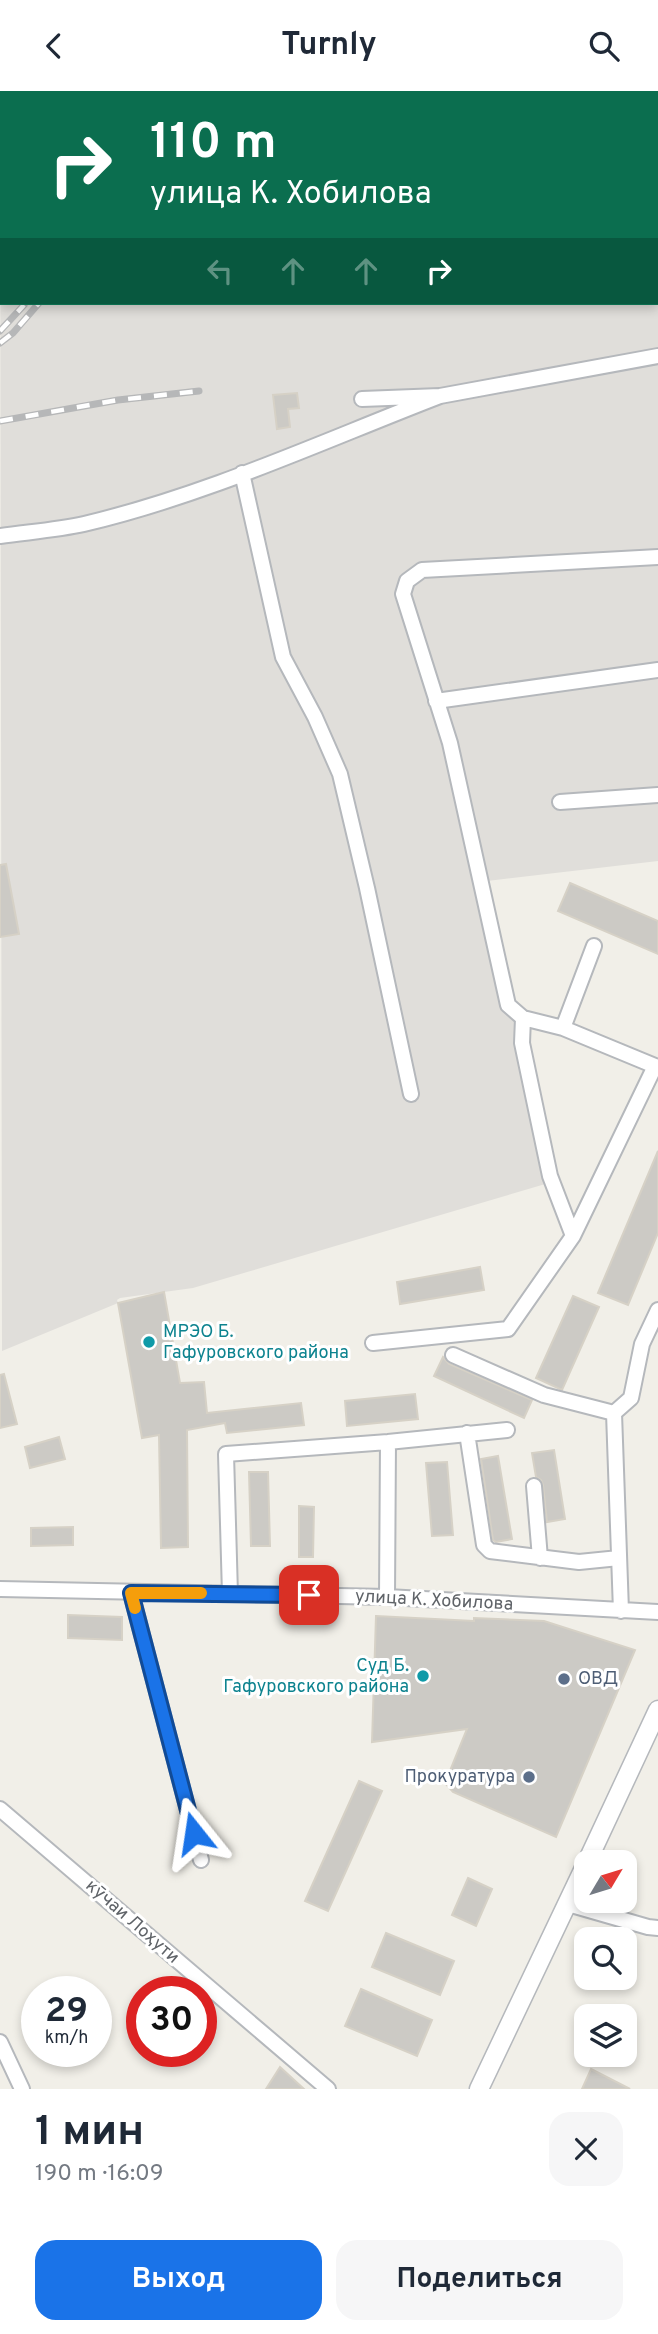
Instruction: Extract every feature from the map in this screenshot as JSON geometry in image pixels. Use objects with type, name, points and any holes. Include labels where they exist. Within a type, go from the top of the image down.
[{"type":"street","points":[[362,399],[440,396],[658,356]]},
{"type":"street","points":[[0,536],[81,524],[122,514],[242,473],[440,396]]},
{"type":"street","points":[[242,473],[283,657],[315,717],[340,774],[411,1094]]},
{"type":"street","points":[[373,1343],[508,1329],[573,1236],[657,1066],[564,1028],[523,1018],[508,1005],[450,743],[402,594],[407,581],[422,570],[658,557]]},
{"type":"street","points":[[436,701],[658,670]]},
{"type":"street","points":[[560,802],[658,795]]},
{"type":"street","points":[[564,1028],[594,946]]},
{"type":"street","points":[[523,1018],[522,1043],[550,1176],[573,1236]]},
{"type":"street","points":[[614,1413],[631,1398],[642,1344],[658,1310]]},
{"type":"street","points":[[453,1355],[544,1395],[614,1413]]},
{"type":"street","points":[[614,1413],[621,1611]]},
{"type":"street","points":[[230,1594],[226,1454],[507,1430]]},
{"type":"street","points":[[467,1433],[484,1545],[490,1552],[579,1562],[619,1558]]},
{"type":"street","points":[[387,1597],[388,1442]]},
{"type":"street","points":[[534,1486],[540,1558]]},
{"type":"street","name":"улица К. Хобилова","points":[[0,1589],[387,1597],[658,1612]]},
{"type":"street","points":[[131,1593],[201,1860]]},
{"type":"street","points":[[593,1850],[658,1710]]},
{"type":"street","name":"кӯчаи Лоҳути","points":[[0,1809],[328,2089]]},
{"type":"street","points":[[479,2089],[574,1891]]},
{"type":"street","points":[[568,1904],[658,1928]]},
{"type":"street","points":[[0,2042],[22,2089]]},
{"type":"shaded area","points":[[0,305],[658,305],[658,861],[487,881],[552,1182],[193,1288],[120,1298],[118,1303],[2,1351]]},
{"type":"building","points":[[297,393],[299,408],[288,409],[290,427],[277,429],[273,395]]},
{"type":"building","points":[[6,864],[19,934],[0,937],[0,865]]},
{"type":"building","points":[[570,883],[658,921],[658,954],[558,911]]},
{"type":"building","points":[[658,1151],[658,1233],[628,1305],[598,1293]]},
{"type":"building","points":[[480,1267],[484,1290],[400,1304],[397,1282]]},
{"type":"building","points":[[164,1292],[180,1383],[204,1382],[207,1413],[301,1403],[304,1425],[227,1433],[225,1423],[187,1430],[188,1547],[161,1548],[159,1435],[142,1438],[118,1303]]},
{"type":"building","points":[[573,1296],[599,1307],[562,1390],[536,1378]]},
{"type":"building","points":[[443,1357],[449,1364],[532,1400],[524,1418],[434,1376]]},
{"type":"building","points":[[4,1374],[17,1424],[0,1428],[0,1375]]},
{"type":"building","points":[[415,1394],[418,1419],[347,1426],[345,1401]]},
{"type":"building","points":[[59,1437],[65,1459],[30,1468],[25,1447]]},
{"type":"building","points":[[554,1450],[565,1519],[547,1522],[543,1485],[536,1477],[532,1453]]},
{"type":"building","points":[[498,1456],[512,1539],[496,1542],[493,1540],[481,1459]]},
{"type":"building","points":[[447,1462],[453,1535],[432,1536],[426,1463]]},
{"type":"building","points":[[249,1472],[268,1472],[270,1546],[251,1546]]},
{"type":"building","points":[[299,1506],[314,1507],[313,1557],[299,1557]]},
{"type":"building","points":[[73,1527],[73,1545],[31,1546],[31,1528]]},
{"type":"building","points":[[68,1615],[122,1617],[122,1640],[68,1638]]},
{"type":"building","points":[[376,1616],[544,1621],[635,1650],[556,1837],[453,1792],[445,1783],[467,1729],[372,1742]]},
{"type":"building","points":[[359,1781],[382,1791],[328,1911],[305,1901]]},
{"type":"building","points":[[468,1878],[492,1889],[476,1926],[452,1915]]},
{"type":"building","points":[[386,1933],[454,1961],[440,1995],[372,1967]]},
{"type":"building","points":[[361,1989],[432,2020],[417,2056],[345,2026]]},
{"type":"building","points":[[280,2067],[304,2089],[266,2089]]},
{"type":"building","points":[[591,2069],[630,2089],[582,2089]]},
{"type":"railway","points":[[0,331],[24,305]]},
{"type":"railway","points":[[0,343],[13,333],[37,305]]},
{"type":"railway","points":[[0,421],[118,400],[199,391]]},
{"type":"slow traffic","points":[[135,1608],[131,1593],[201,1593]]},
{"type":"place","name":"МРЭО Б. Гафуровского района","points":[[149,1342]]},
{"type":"place","name":"Суд Б. Гафуровского района","points":[[423,1676]]},
{"type":"place","name":"ОВД","points":[[564,1679]]},
{"type":"place","name":"Прокуратура","points":[[529,1777]]},
{"type":"route","points":[[194,1833],[131,1593],[309,1595]]}]
